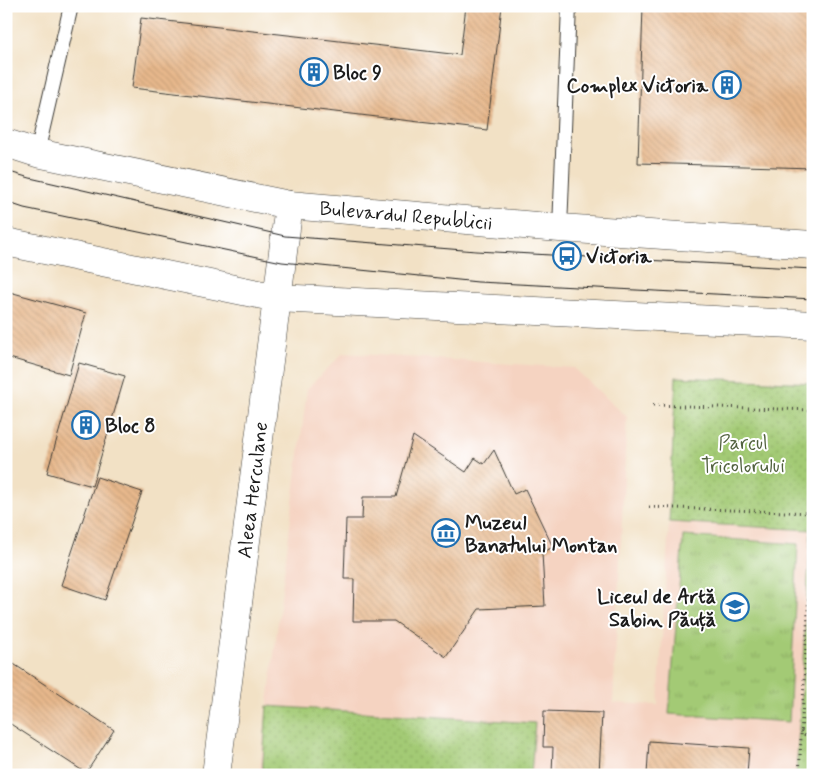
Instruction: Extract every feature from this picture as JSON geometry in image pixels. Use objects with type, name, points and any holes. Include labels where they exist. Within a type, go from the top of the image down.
[{"type":"main road","name":"Bulevardul Republicii","points":[[6,143],[36,153],[289,205],[560,228],[813,245]]},
{"type":"main road","name":"Aleea Herculane","points":[[216,775],[289,205]]},
{"type":"main road","points":[[6,242],[277,298],[813,326]]},
{"type":"lane","points":[[36,153],[71,6]]},
{"type":"lane","points":[[560,228],[569,6]]},
{"type":"path","points":[[653,406],[813,410]]},
{"type":"path","points":[[649,507],[813,513]]},
{"type":"path","points":[[799,775],[813,518]]},
{"type":"path","points":[[801,730],[813,743]]},
{"type":"shaded area","points":[[343,353],[574,368],[627,417],[613,703],[658,705],[669,522],[811,530],[796,775],[259,775],[307,389]]},
{"type":"green space","name":"Parcul Tricolorului","points":[[676,377],[813,383],[813,775],[796,775],[811,530],[669,522]]},
{"type":"green space","points":[[683,536],[798,544],[789,722],[669,714]]},
{"type":"green space","points":[[267,706],[535,723],[531,775],[262,775]]},
{"type":"building","name":"Bloc 9","points":[[466,6],[502,6],[487,130],[132,88],[141,18],[460,55]]},
{"type":"building","name":"Complex Victoria","points":[[643,6],[813,6],[813,168],[638,163]]},
{"type":"building","name":"Bloc 8","points":[[6,291],[86,313],[69,375],[6,357]]},
{"type":"building","name":"Bloc 8","points":[[79,363],[125,376],[92,486],[47,473]]},
{"type":"building","name":"Muzeul Banatului Montan","points":[[413,436],[466,472],[475,458],[484,464],[494,450],[514,494],[525,489],[553,547],[542,553],[545,606],[479,609],[446,657],[394,621],[353,621],[354,579],[344,579],[346,519],[362,519],[363,497],[396,497]]},
{"type":"building","name":"Bloc 8","points":[[97,477],[142,492],[105,600],[61,585]]},
{"type":"building","points":[[6,659],[114,730],[86,773],[6,721]]},
{"type":"building","points":[[544,711],[602,713],[599,775],[552,775],[553,747],[543,747]]},
{"type":"building","points":[[649,741],[749,748],[747,775],[647,775]]},
{"type":"tram line","points":[[6,171],[285,236],[476,251],[813,269]]},
{"type":"tram line","points":[[6,202],[24,208],[282,262],[478,282],[813,299]]},
{"type":"place","name":"Bloc 9","points":[[314,72]]},
{"type":"place","name":"Complex Victoria","points":[[727,85]]},
{"type":"place","name":"Victoria","points":[[567,256]]},
{"type":"place","name":"Bloc 8","points":[[86,425]]},
{"type":"place","name":"Muzeul Banatului Montan","points":[[446,533]]},
{"type":"place","name":"Liceul de Artă Sabin Păuță","points":[[735,607]]}]
